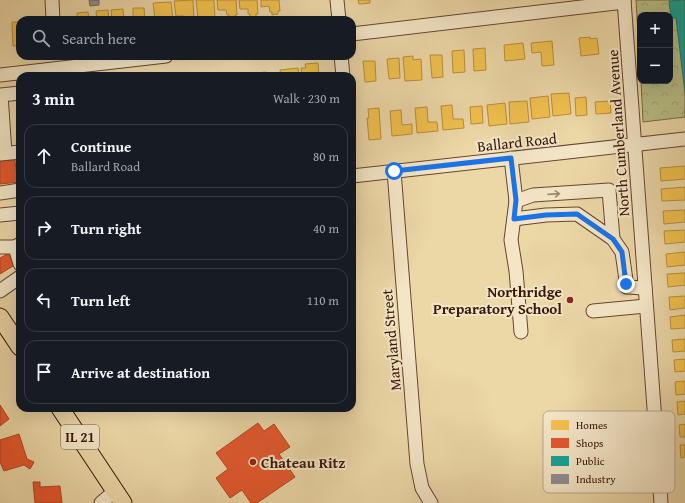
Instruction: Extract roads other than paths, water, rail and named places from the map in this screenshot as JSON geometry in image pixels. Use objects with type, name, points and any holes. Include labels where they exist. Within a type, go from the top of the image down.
[{"type":"main road","points":[[0,317],[16,341]]},
{"type":"main road","name":"IL 21","points":[[63,412],[119,497]]},
{"type":"street","points":[[52,0],[53,16]]},
{"type":"street","points":[[337,0],[339,16]]},
{"type":"street","points":[[356,34],[624,1]]},
{"type":"street","name":"North Cumberland Avenue","points":[[624,1],[654,411]]},
{"type":"street","points":[[33,72],[56,67],[126,60]]},
{"type":"street","points":[[341,60],[343,72]]},
{"type":"street","points":[[0,75],[16,74]]},
{"type":"street","points":[[16,93],[1,95],[3,154],[16,152]]},
{"type":"street","name":"Ballard Road","points":[[356,176],[685,139]]},
{"type":"street","points":[[511,158],[516,200],[511,240],[516,271],[521,332]]},
{"type":"street","name":"Maryland Street","points":[[394,171],[417,464],[422,488],[431,503]]},
{"type":"street","points":[[516,200],[533,195],[609,190],[613,239]]},
{"type":"street","points":[[0,193],[16,191]]},
{"type":"street","points":[[0,215],[16,213]]},
{"type":"street","points":[[514,219],[546,215],[577,214],[613,239],[622,252],[626,286],[645,288]]},
{"type":"street","points":[[0,247],[16,245]]},
{"type":"street","points":[[0,291],[16,280]]},
{"type":"street","points":[[593,311],[646,306]]},
{"type":"street","name":"North Cumberland Avenue","points":[[660,493],[661,503]]},
{"type":"street","points":[[101,503],[119,497]]},
{"type":"place","name":"Northridge Preparatory School","points":[[570,300]]},
{"type":"place","name":"Chateau Ritz","points":[[253,462]]}]
